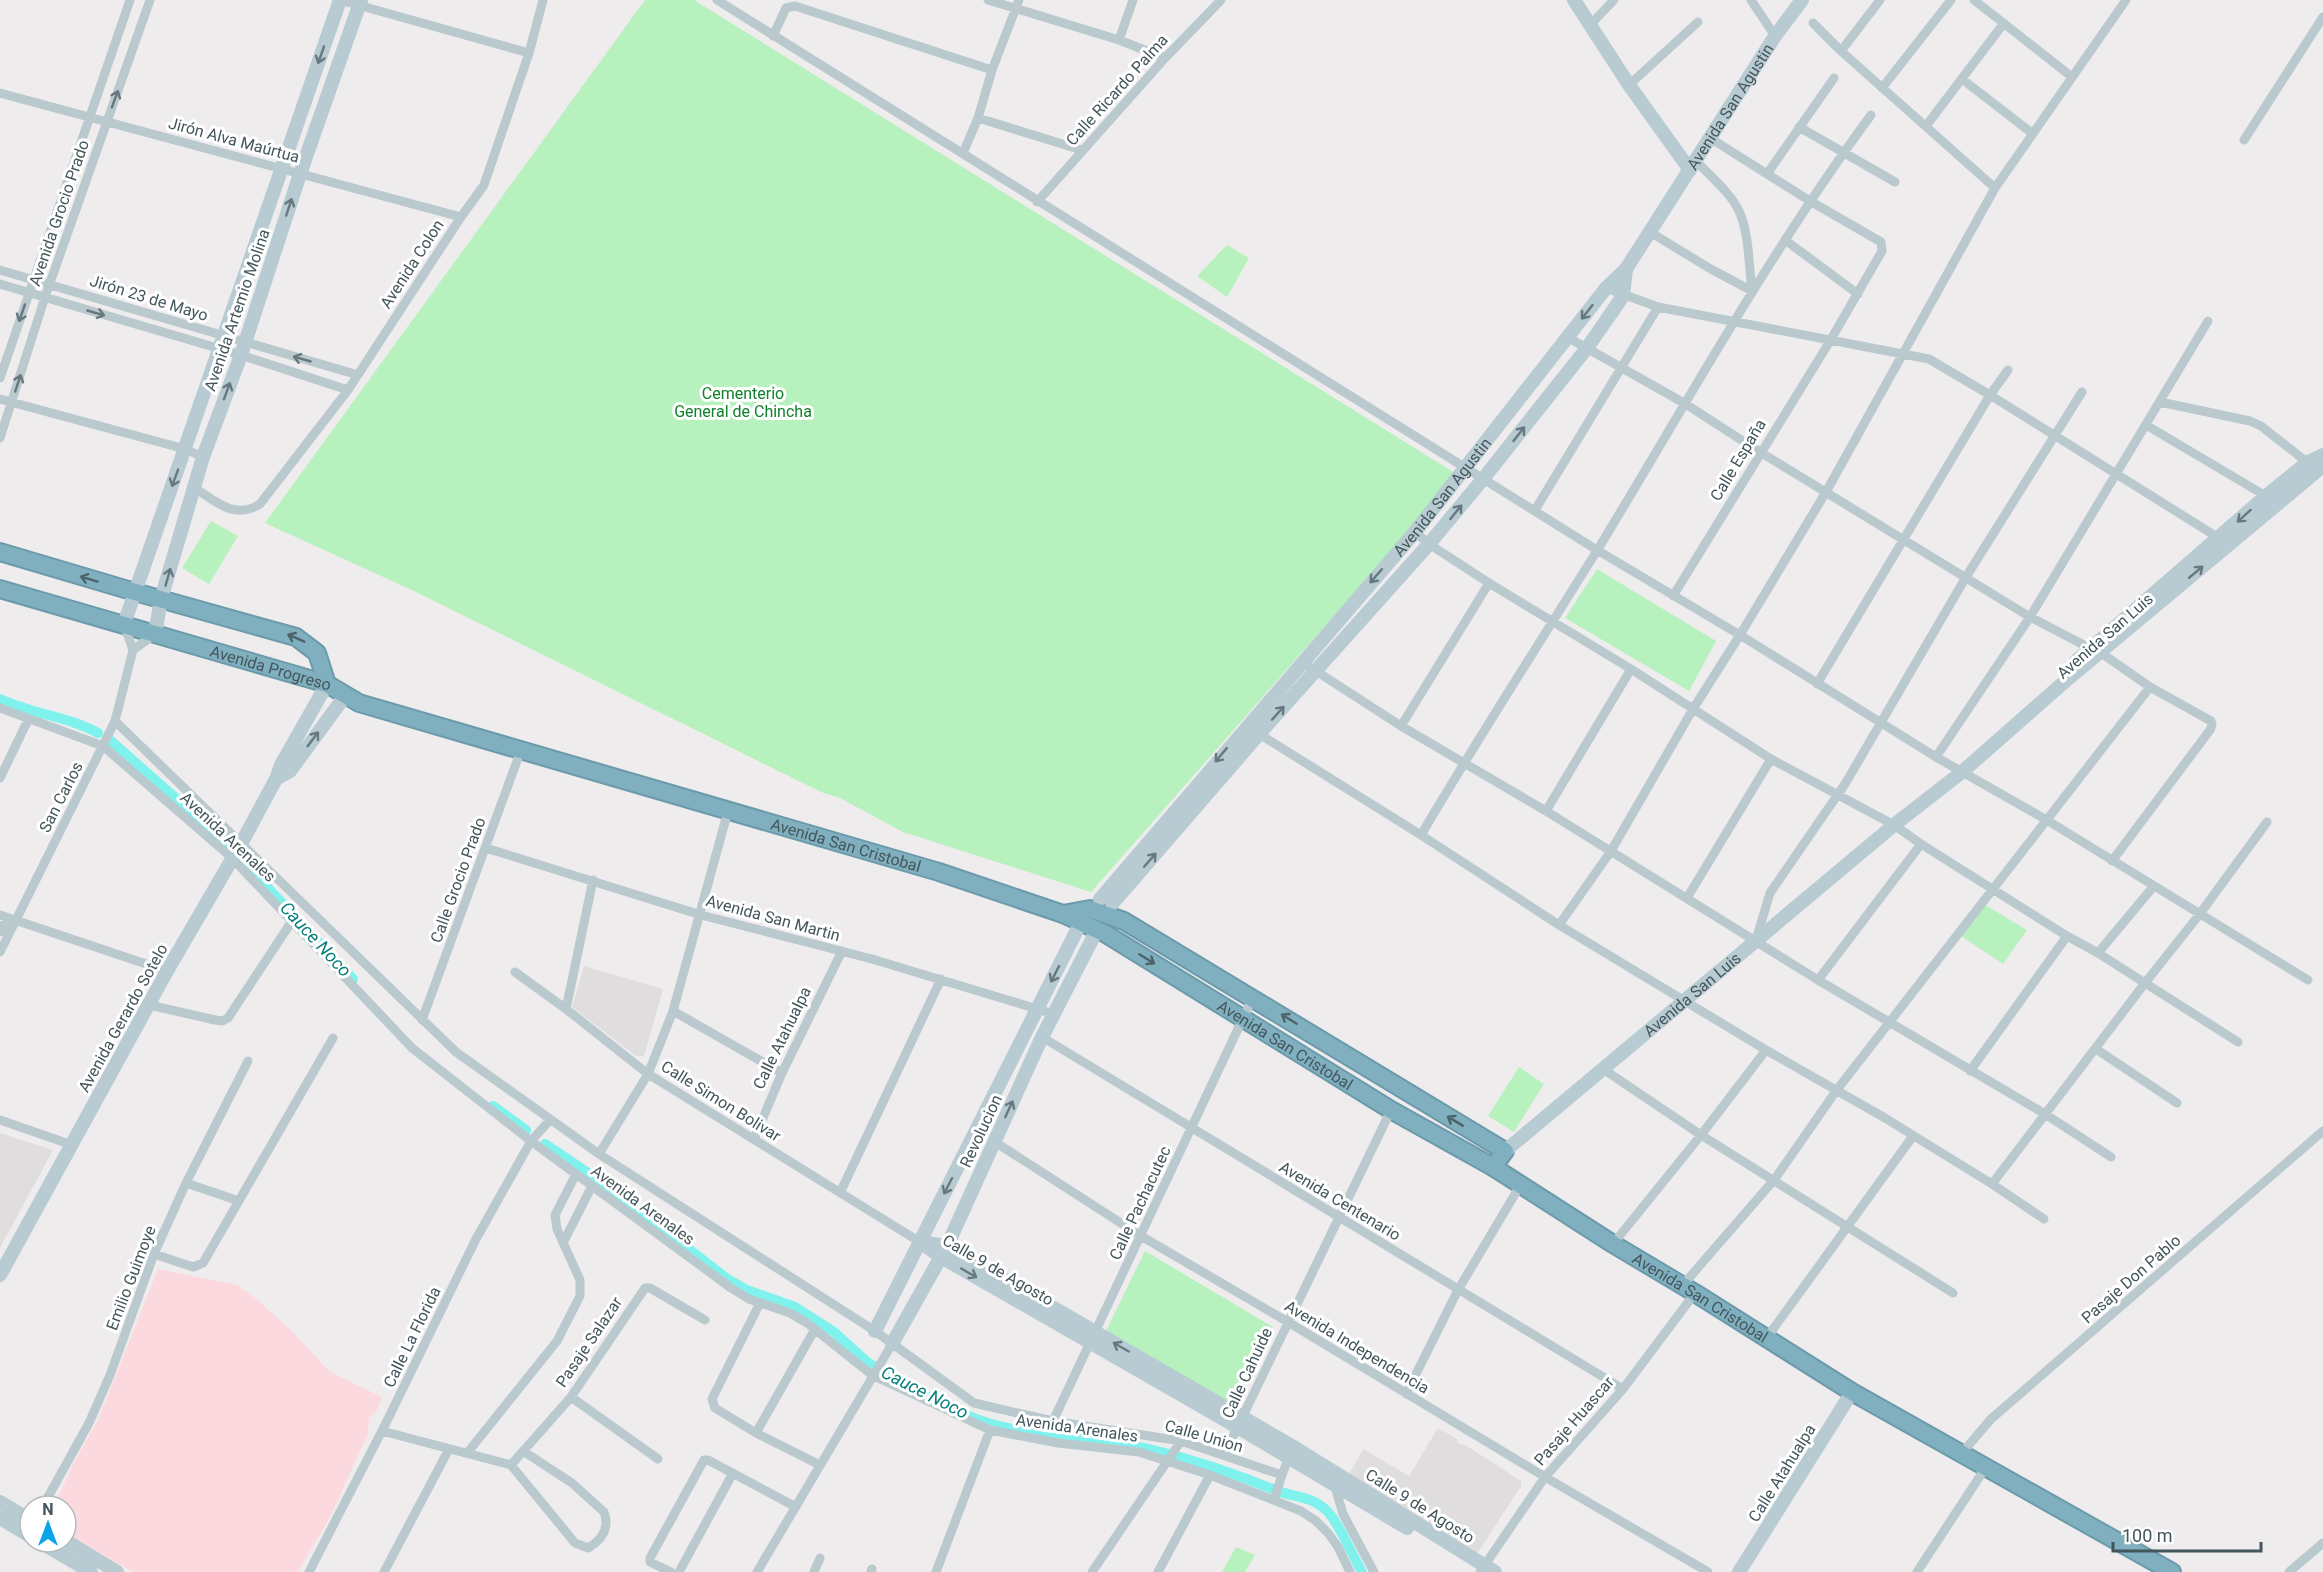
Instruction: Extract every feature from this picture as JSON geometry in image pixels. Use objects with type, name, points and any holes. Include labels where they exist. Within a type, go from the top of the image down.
[{"type":"highway","name":"Avenida Progreso","points":[[0,552],[296,637],[317,653],[327,684]]},
{"type":"highway","name":"Avenida Progreso","points":[[0,589],[327,684]]},
{"type":"highway","name":"Avenida San Cristobal","points":[[327,684],[359,703],[939,872],[1063,914],[1098,910],[1097,930],[1391,1110],[1521,1184],[1613,1244],[1852,1392],[2172,1572]]},
{"type":"highway","points":[[1098,910],[1125,921],[1505,1151]]},
{"type":"highway","points":[[1361,1091],[1372,1070]]},
{"type":"highway","name":"Avenida San Luis","points":[[1493,1167],[1505,1151]]},
{"type":"street","name":"Avenida Grocio Prado","points":[[0,378],[130,0]]},
{"type":"street","name":"Avenida Grocio Prado","points":[[0,438],[45,297],[150,0]]},
{"type":"street","points":[[340,0],[361,3],[529,53]]},
{"type":"street","name":"Avenida Artemio Molina","points":[[124,624],[340,0]]},
{"type":"street","name":"Avenida Colon","points":[[195,488],[231,510],[245,511],[260,504],[348,390],[484,185],[529,53],[543,0]]},
{"type":"street","points":[[717,0],[1597,550],[2308,980]]},
{"type":"street","points":[[988,0],[1018,4],[1165,58]]},
{"type":"street","points":[[1119,40],[1133,0]]},
{"type":"street","name":"Calle Ricardo Palma","points":[[1037,202],[1165,58],[1221,0]]},
{"type":"street","points":[[1574,0],[1629,85],[1693,165],[1730,196],[1739,210],[1743,222],[1752,291]]},
{"type":"street","points":[[1590,24],[1614,0]]},
{"type":"street","points":[[1751,0],[1775,36]]},
{"type":"street","name":"Avenida San Agustin","points":[[1098,910],[1246,726],[1415,532],[1606,288],[1626,269],[1775,36],[1802,0]]},
{"type":"street","points":[[1841,51],[1880,0]]},
{"type":"street","points":[[1882,88],[1951,0]]},
{"type":"street","points":[[1974,0],[2072,77]]},
{"type":"street","points":[[1559,925],[1611,852],[1693,709],[1826,492],[1995,188],[2126,0]]},
{"type":"street","name":"Avenida Artemio Molina","points":[[155,634],[161,599],[203,457],[243,349],[300,174],[361,3]]},
{"type":"street","points":[[963,153],[978,118],[992,70],[1018,4]]},
{"type":"street","points":[[773,36],[786,8],[795,6],[992,70]]},
{"type":"street","points":[[2244,140],[2323,17]]},
{"type":"street","points":[[1629,85],[1698,22]]},
{"type":"street","points":[[1813,23],[1841,51],[1995,188]]},
{"type":"street","points":[[1926,126],[2004,23]]},
{"type":"street","points":[[1767,174],[1834,78]]},
{"type":"street","points":[[1962,79],[2033,134]]},
{"type":"street","name":"Jirón Alva Maúrtua","points":[[0,93],[461,217]]},
{"type":"street","points":[[1421,835],[1463,763],[1597,550],[1733,321],[1810,201],[1871,115]]},
{"type":"street","points":[[978,118],[1082,150]]},
{"type":"street","points":[[1799,128],[1895,182]]},
{"type":"street","points":[[1710,138],[1810,201]]},
{"type":"street","name":"Calle España","points":[[1673,596],[1882,252],[1881,242],[1810,201]]},
{"type":"street","points":[[1650,232],[1752,291]]},
{"type":"street","points":[[1785,240],[1858,294]]},
{"type":"street","points":[[1623,296],[1626,269]]},
{"type":"street","name":"Jirón 23 de Mayo","points":[[0,270],[50,284],[222,343]]},
{"type":"street","name":"Jirón 23 de Mayo","points":[[0,284],[243,349],[358,375]]},
{"type":"street","points":[[1606,288],[1658,307],[1929,359],[2224,542]]},
{"type":"street","name":"Avenida San Agustin","points":[[1098,910],[1429,544],[1587,348],[1623,296]]},
{"type":"street","points":[[1535,510],[1658,307]]},
{"type":"street","points":[[1936,757],[2030,617],[2208,321]]},
{"type":"street","points":[[1567,337],[1684,403],[2030,617],[2095,650],[2150,687],[2211,721],[2212,725],[2112,861]]},
{"type":"street","name":"Jirón 23 de Mayo","points":[[243,349],[348,390]]},
{"type":"street","points":[[1817,684],[1989,395],[2007,370]]},
{"type":"street","points":[[1755,942],[1770,893],[1845,784],[1879,722],[1966,577],[2082,392]]},
{"type":"street","points":[[0,399],[186,449],[203,457]]},
{"type":"street","points":[[2160,402],[2250,421],[2261,426],[2316,466]]},
{"type":"street","points":[[2146,425],[2266,496]]},
{"type":"street","name":"Avenida San Luis","points":[[1505,1151],[1894,825],[1897,816],[1959,770],[2095,650],[2316,466],[2323,455]]},
{"type":"street","name":"Avenida San Luis","points":[[2224,542],[2266,496],[2316,466]]},
{"type":"street","points":[[1415,532],[1429,544],[1490,583],[1631,669],[1771,759],[1894,825],[2238,1042]]},
{"type":"street","points":[[1401,726],[1490,583]]},
{"type":"street","points":[[124,624],[133,650],[155,634]]},
{"type":"street","name":"San Carlos","points":[[0,932],[104,746],[115,721],[133,650]]},
{"type":"street","points":[[1302,662],[1401,726],[1546,811],[1755,942],[2045,1114],[2111,1157]]},
{"type":"street","points":[[1546,811],[1631,669]]},
{"type":"street","name":"Avenida Gerardo Sotelo","points":[[0,1275],[167,971],[231,857],[242,842],[281,765],[327,684]]},
{"type":"street","name":"Pasaje Huascar","points":[[1484,1570],[1545,1477],[1623,1389],[1689,1290],[1774,1180],[1836,1091],[1994,889],[2045,819],[2150,687]]},
{"type":"street","name":"Avenida Gerardo Sotelo","points":[[276,778],[290,771],[345,696]]},
{"type":"street","name":"Avenida Arenales","points":[[0,708],[104,746],[231,857],[412,1048],[531,1141],[730,1288],[748,1299],[790,1313],[815,1329],[873,1374],[990,1430],[1058,1443],[1171,1457],[1210,1475],[1275,1497],[1316,1521],[1338,1547],[1350,1572]]},
{"type":"street","points":[[0,778],[28,720]]},
{"type":"street","name":"Avenida Arenales","points":[[115,721],[456,1052],[599,1154],[892,1344]]},
{"type":"street","points":[[1246,726],[1421,835],[1559,925],[1913,1136],[2044,1219]]},
{"type":"street","name":"Calle Grocio Prado","points":[[422,1020],[520,750]]},
{"type":"street","points":[[1687,898],[1771,759]]},
{"type":"street","points":[[599,1154],[648,1074],[674,1011],[728,811]]},
{"type":"street","points":[[1992,1184],[2199,915],[2266,822]]},
{"type":"street","points":[[1818,980],[1921,844]]},
{"type":"street","name":"Avenida San Martin","points":[[486,848],[701,915],[842,951],[1054,1014]]},
{"type":"street","points":[[566,1009],[593,880]]},
{"type":"street","points":[[2098,953],[2153,887]]},
{"type":"street","name":"Revolucion","points":[[875,1331],[1038,1008],[1098,910]]},
{"type":"street","points":[[8,918],[167,971]]},
{"type":"street","name":"San Carlos","points":[[0,952],[8,918]]},
{"type":"street","points":[[148,1005],[215,1020],[222,1021],[228,1018],[292,921]]},
{"type":"street","name":"Revolucion","points":[[892,1344],[944,1252],[1042,1037],[1097,930]]},
{"type":"street","points":[[1970,1071],[2067,936]]},
{"type":"street","name":"Calle Atahualpa","points":[[754,1139],[782,1073],[842,951]]},
{"type":"street","name":"Calle Simon Bolivar","points":[[515,972],[648,1074],[920,1242]]},
{"type":"street","points":[[840,1193],[940,979]]},
{"type":"street","name":"Calle Pachacutec","points":[[1053,1421],[1253,997]]},
{"type":"street","points":[[674,1011],[782,1073]]},
{"type":"street","name":"Avenida Centenario","points":[[1042,1037],[1623,1389]]},
{"type":"street","points":[[154,1254],[193,1267],[204,1263],[333,1038]]},
{"type":"street","points":[[2096,1049],[2176,1103]]},
{"type":"street","points":[[1613,1244],[1766,1050]]},
{"type":"street","name":"Emilio Guimoye","points":[[49,1494],[98,1404],[154,1254],[186,1184],[248,1061]]},
{"type":"street","points":[[1603,1069],[1701,1135],[1953,1293]]},
{"type":"street","name":"Calle Cahuide","points":[[1224,1455],[1391,1110]]},
{"type":"street","points":[[0,1120],[72,1146]]},
{"type":"street","name":"Calle La Florida","points":[[309,1572],[382,1431],[476,1239],[531,1141],[550,1120]]},
{"type":"street","name":"Pasaje Don Pablo","points":[[1962,1453],[1991,1419],[2323,1131]]},
{"type":"street","points":[[1766,1339],[1913,1136]]},
{"type":"street","name":"Avenida Independencia","points":[[994,1142],[1141,1236],[1708,1572]]},
{"type":"street","points":[[468,1452],[557,1341],[580,1296],[580,1280],[557,1229],[555,1215],[576,1174]]},
{"type":"street","points":[[186,1184],[239,1201]]},
{"type":"street","points":[[1406,1395],[1458,1290],[1521,1184]]},
{"type":"street","points":[[564,1243],[592,1186]]},
{"type":"street","name":"Calle 9 de Agosto","points":[[920,1242],[944,1252],[1241,1423],[1290,1452],[1334,1483],[1484,1570]]},
{"type":"street","name":"Pasaje Salazar","points":[[511,1465],[571,1397],[645,1288],[650,1288],[705,1320]]},
{"type":"street","points":[[760,1303],[712,1403],[715,1408],[756,1433],[820,1465]]},
{"type":"street","points":[[756,1433],[815,1329]]},
{"type":"street","points":[[757,1572],[892,1344]]},
{"type":"street","name":"Calle Union","points":[[892,1344],[974,1403],[1053,1421],[1181,1441],[1281,1478]]},
{"type":"street","name":"Calle Atahualpa","points":[[1739,1572],[1852,1392]]},
{"type":"street","points":[[571,1397],[658,1459]]},
{"type":"street","points":[[936,1572],[990,1430]]},
{"type":"street","points":[[382,1431],[511,1465],[575,1543],[588,1548],[600,1539],[606,1523],[604,1512],[573,1483],[523,1451]]},
{"type":"street","points":[[1092,1572],[1181,1441]]},
{"type":"street","points":[[384,1572],[449,1449]]},
{"type":"street","points":[[1275,1497],[1290,1452]]},
{"type":"street","name":"Calle 9 de Agosto","points":[[1290,1452],[1330,1469],[1484,1570]]},
{"type":"street","points":[[671,1572],[650,1562],[650,1558],[702,1462],[708,1460],[796,1507]]},
{"type":"street","points":[[1917,1572],[1986,1467]]},
{"type":"street","points":[[1330,1469],[1343,1514],[1374,1572]]},
{"type":"street","points":[[679,1572],[733,1473]]},
{"type":"street","points":[[1158,1572],[1210,1475]]},
{"type":"street","points":[[0,1502],[18,1513]]},
{"type":"street","points":[[0,1518],[18,1527]]},
{"type":"street","points":[[2289,1572],[2323,1543]]},
{"type":"street","points":[[78,1553],[94,1568]]},
{"type":"street","points":[[65,1554],[94,1568],[116,1571]]},
{"type":"street","points":[[814,1571],[820,1558]]},
{"type":"shaded area","points":[[584,966],[663,989],[644,1056],[636,1056],[572,1007]]},
{"type":"shaded area","points":[[0,1133],[53,1150],[0,1248]]},
{"type":"shaded area","points":[[158,1269],[237,1285],[291,1330],[330,1372],[382,1397],[376,1412],[369,1418],[368,1434],[330,1517],[298,1572],[133,1572],[78,1540],[78,1494],[59,1494],[74,1462],[98,1420]]},
{"type":"shaded area","points":[[1438,1428],[1457,1439],[1458,1443],[1467,1446],[1521,1481],[1521,1486],[1477,1554],[1348,1476],[1363,1449],[1409,1476]]},
{"type":"green space","name":"Cementerio General de Chincha","points":[[645,0],[694,0],[1458,475],[1091,892],[903,832],[840,798],[821,792],[416,592],[265,523]]},
{"type":"green space","points":[[1227,245],[1249,258],[1227,297],[1197,276]]},
{"type":"green space","points":[[211,521],[238,536],[209,584],[182,568]]},
{"type":"green space","points":[[1597,569],[1716,641],[1689,691],[1565,618]]},
{"type":"green space","points":[[1985,905],[2027,930],[2003,964],[1961,936]]},
{"type":"green space","points":[[1519,1067],[1544,1084],[1514,1132],[1488,1116]]},
{"type":"green space","points":[[1145,1251],[1273,1327],[1232,1408],[1106,1331]]},
{"type":"green space","points":[[1236,1547],[1255,1555],[1245,1572],[1222,1572]]},
{"type":"waterway","name":"Cauce Noco","points":[[0,699],[98,733]]},
{"type":"waterway","name":"Cauce Noco","points":[[111,741],[223,840],[353,979]]},
{"type":"waterway","name":"Cauce Noco","points":[[493,1106],[526,1130]]},
{"type":"waterway","name":"Cauce Noco","points":[[545,1144],[613,1190],[726,1278],[747,1290],[795,1307],[834,1332],[867,1362],[931,1398]]},
{"type":"waterway","name":"Cauce Noco","points":[[969,1416],[1022,1431],[1113,1442],[1154,1450],[1314,1502],[1325,1509],[1335,1521],[1362,1572]]}]
